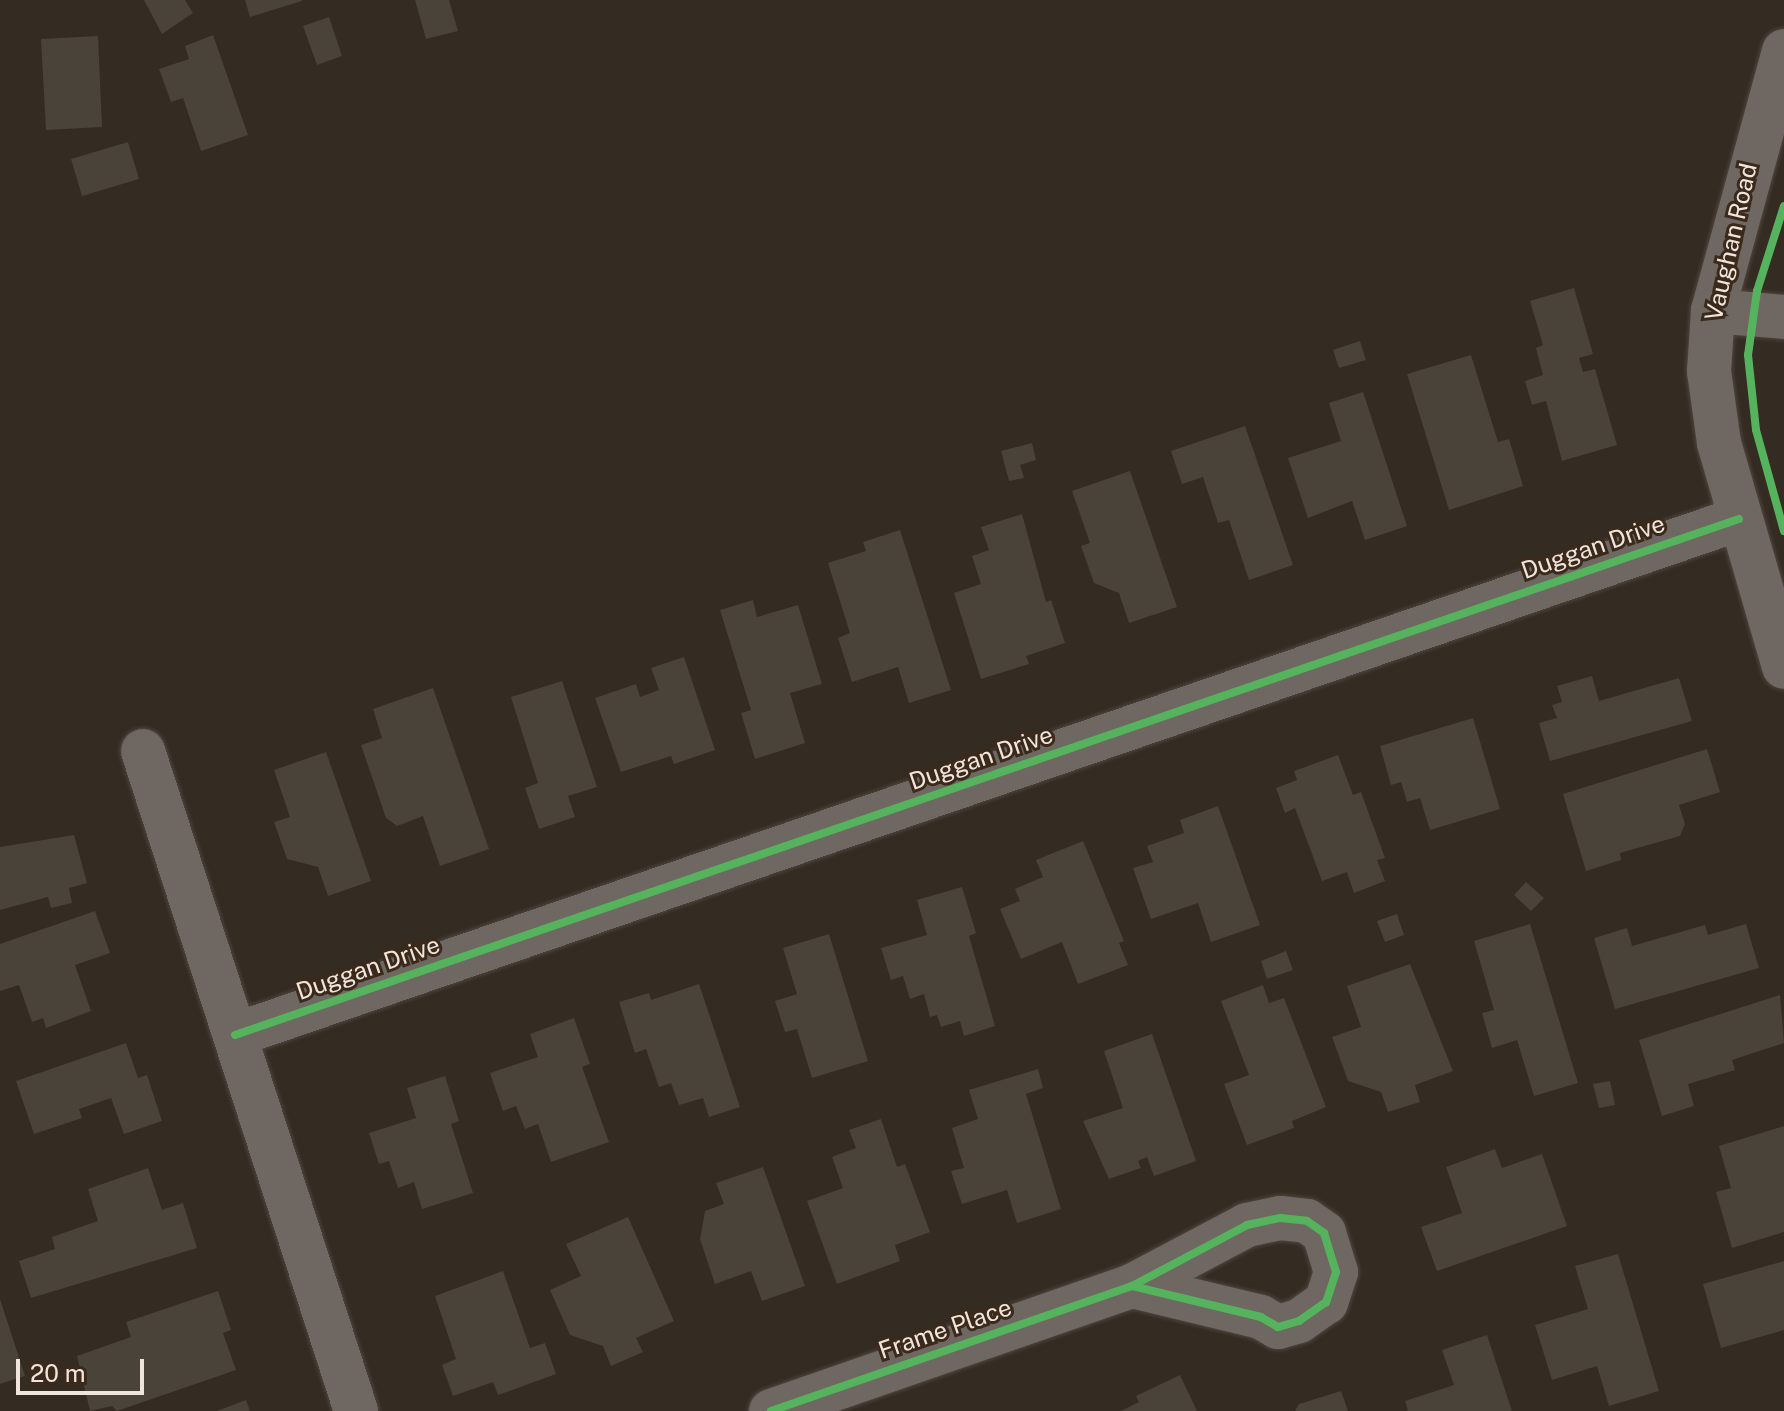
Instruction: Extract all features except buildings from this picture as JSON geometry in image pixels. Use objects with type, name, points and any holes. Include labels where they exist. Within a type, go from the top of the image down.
[{"type":"street","name":"Vaughan Road","points":[[1784,51],[1713,311],[1712,407],[1739,519],[1784,667]]},
{"type":"street","points":[[1713,311],[1784,317]]},
{"type":"street","name":"Duggan Drive","points":[[235,1035],[1739,519]]},
{"type":"street","points":[[143,751],[356,1411]]},
{"type":"street","name":"Frame Place","points":[[771,1411],[1132,1286]]},
{"type":"cycle path","points":[[1784,206],[1757,291],[1748,355],[1756,430],[1784,531]]},
{"type":"cycle path","points":[[235,1035],[1739,519]]},
{"type":"cycle path","points":[[771,1411],[1132,1286],[1247,1225],[1280,1218],[1307,1221],[1324,1233],[1336,1272],[1326,1302],[1299,1321],[1278,1327],[1261,1317],[1132,1286]]}]
